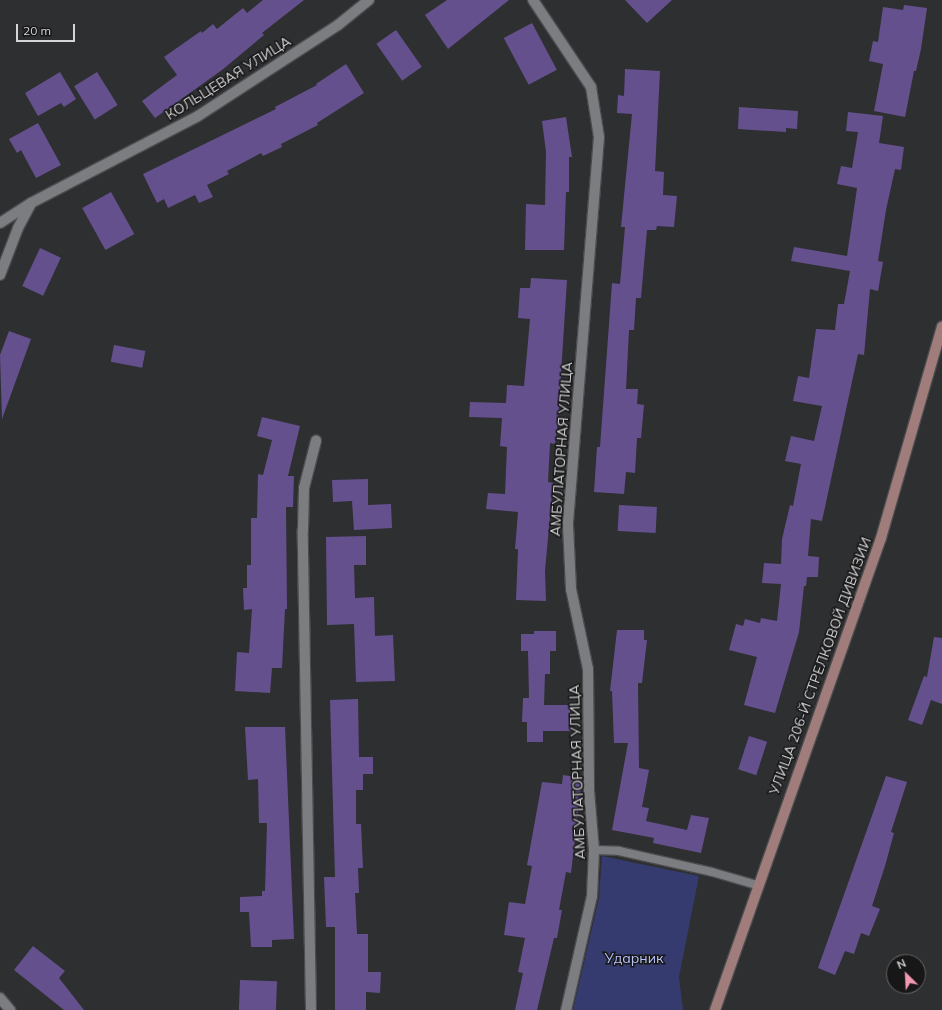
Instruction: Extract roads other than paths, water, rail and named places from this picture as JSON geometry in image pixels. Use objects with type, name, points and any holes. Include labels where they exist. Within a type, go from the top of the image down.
[{"type":"main road","name":"УЛИЦА 206-Й СТРЕЛКОВОЙ ДИВИЗИИ","points":[[715,1010],[757,885],[881,538],[942,327]]},
{"type":"street","name":"КОЛЬЦЕВАЯ УЛИЦА","points":[[0,223],[31,203],[198,116],[338,25],[369,0]]},
{"type":"street","name":"АМБУЛАТОРНАЯ УЛИЦА","points":[[533,0],[591,87],[599,138],[568,525],[571,589],[588,669],[589,791],[594,850],[592,896],[566,1010]]},
{"type":"street","points":[[0,275],[18,228],[31,203]]},
{"type":"street","points":[[311,1010],[303,523],[304,488],[316,441]]},
{"type":"street","points":[[0,998],[10,1010]]},
{"type":"lane","points":[[594,850],[619,851],[712,872],[757,885]]},
{"type":"park label","name":"Ударник","points":[[634,958]]}]
